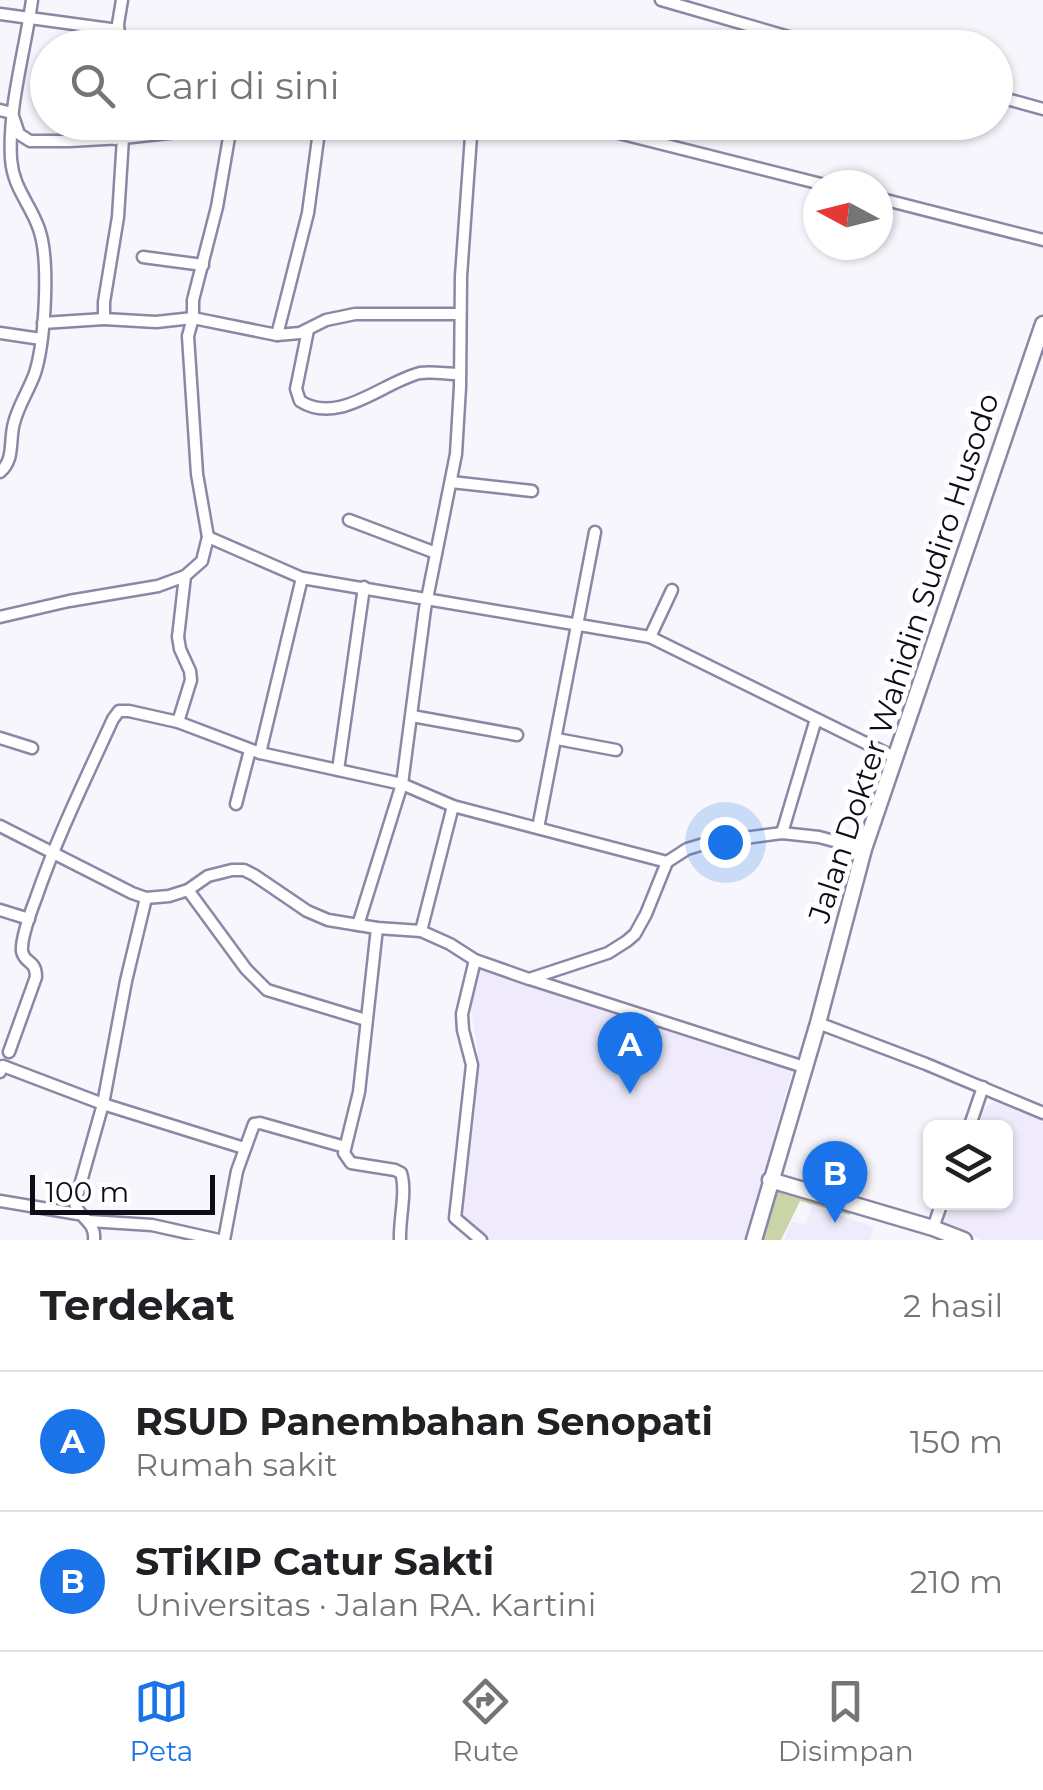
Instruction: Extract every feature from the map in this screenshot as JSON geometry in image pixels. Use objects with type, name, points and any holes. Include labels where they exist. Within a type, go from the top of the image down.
[{"type":"main road","name":"Jalan Dokter Wahidin Sudiro Husodo","points":[[754,1240],[864,848],[1043,324]]},
{"type":"main road","points":[[770,1180],[964,1240]]},
{"type":"street","points":[[0,472],[8,464],[13,424],[35,373],[42,338],[43,248],[40,231],[14,180],[6,111],[32,0]]},
{"type":"street","points":[[0,14],[118,30],[122,0]]},
{"type":"street","points":[[660,0],[765,30]]},
{"type":"street","points":[[1013,101],[1043,109]]},
{"type":"street","points":[[6,111],[19,134],[30,141],[60,140]]},
{"type":"street","points":[[104,318],[118,216],[119,140]]},
{"type":"street","points":[[0,618],[53,604],[158,586],[185,576],[202,560],[208,536],[197,474],[188,336],[228,140]]},
{"type":"street","points":[[277,335],[308,213],[321,140]]},
{"type":"street","points":[[358,925],[402,784],[427,599],[456,454],[471,140]]},
{"type":"street","points":[[646,140],[803,179]]},
{"type":"street","points":[[893,202],[1043,240]]},
{"type":"street","points":[[142,256],[203,265]]},
{"type":"street","points":[[43,323],[192,318],[277,335],[300,333],[326,320],[354,314],[460,314]]},
{"type":"street","points":[[308,330],[296,389],[300,401],[310,406],[330,408],[357,401],[422,373],[460,374]]},
{"type":"street","points":[[0,333],[42,338]]},
{"type":"street","points":[[0,419],[13,424]]},
{"type":"street","points":[[451,482],[532,491]]},
{"type":"street","points":[[349,520],[436,553]]},
{"type":"street","points":[[538,828],[596,532]]},
{"type":"street","points":[[208,536],[302,578],[650,637],[896,758]]},
{"type":"street","points":[[178,722],[191,680],[178,637],[185,576]]},
{"type":"street","points":[[236,804],[255,751],[302,578]]},
{"type":"street","points":[[338,770],[364,587]]},
{"type":"street","points":[[650,637],[672,590]]},
{"type":"street","points":[[244,1148],[2,1069],[4,1050],[36,976],[36,969],[22,952],[28,919],[52,852],[119,711],[178,722],[255,751],[402,784],[453,806],[667,862]]},
{"type":"street","points":[[412,716],[518,735]]},
{"type":"street","points":[[782,832],[816,719]]},
{"type":"street","points":[[0,738],[32,748]]},
{"type":"street","points":[[557,739],[616,750]]},
{"type":"street","points":[[421,931],[453,806]]},
{"type":"street","points":[[0,826],[146,898],[188,890],[208,876],[244,870],[307,911],[328,920],[421,931],[475,960],[804,1068]]},
{"type":"street","points":[[529,979],[608,953],[626,942],[646,914],[667,862],[686,849],[782,832],[864,848]]},
{"type":"street","points":[[188,890],[266,990],[366,1020]]},
{"type":"street","points":[[78,1214],[74,1203],[103,1104],[146,898]]},
{"type":"street","points":[[0,910],[28,919]]},
{"type":"street","points":[[377,928],[359,1092],[345,1156],[351,1163],[395,1170],[404,1177],[400,1240]]},
{"type":"street","points":[[475,960],[462,1014],[472,1065],[456,1218],[481,1240]]},
{"type":"street","points":[[818,1023],[1043,1113]]},
{"type":"street","points":[[972,1120],[983,1087]]},
{"type":"street","points":[[0,1201],[78,1214],[90,1221],[168,1227],[222,1240],[251,1126],[257,1123],[345,1147]]},
{"type":"street","points":[[933,1228],[939,1210]]},
{"type":"street","points":[[90,1221],[94,1240]]},
{"type":"shaded area","points":[[480,961],[793,1067],[745,1240],[488,1240],[458,1228],[474,1121],[478,1052],[470,1005]]},
{"type":"shaded area","points":[[994,1102],[1043,1120],[1043,1240],[982,1240],[946,1226],[943,1210],[1013,1210],[1013,1120],[977,1120],[981,1109]]},
{"type":"shaded area","points":[[812,1206],[874,1227],[870,1240],[784,1240],[791,1222],[806,1224]]},
{"type":"green space","points":[[770,1178],[854,1200],[850,1215],[800,1201],[781,1240],[752,1240]]},
{"type":"place","name":"RSUD Panembahan Senopati","points":[[630,1094]]},
{"type":"place","name":"STiKIP Catur Sakti","points":[[835,1223]]}]
